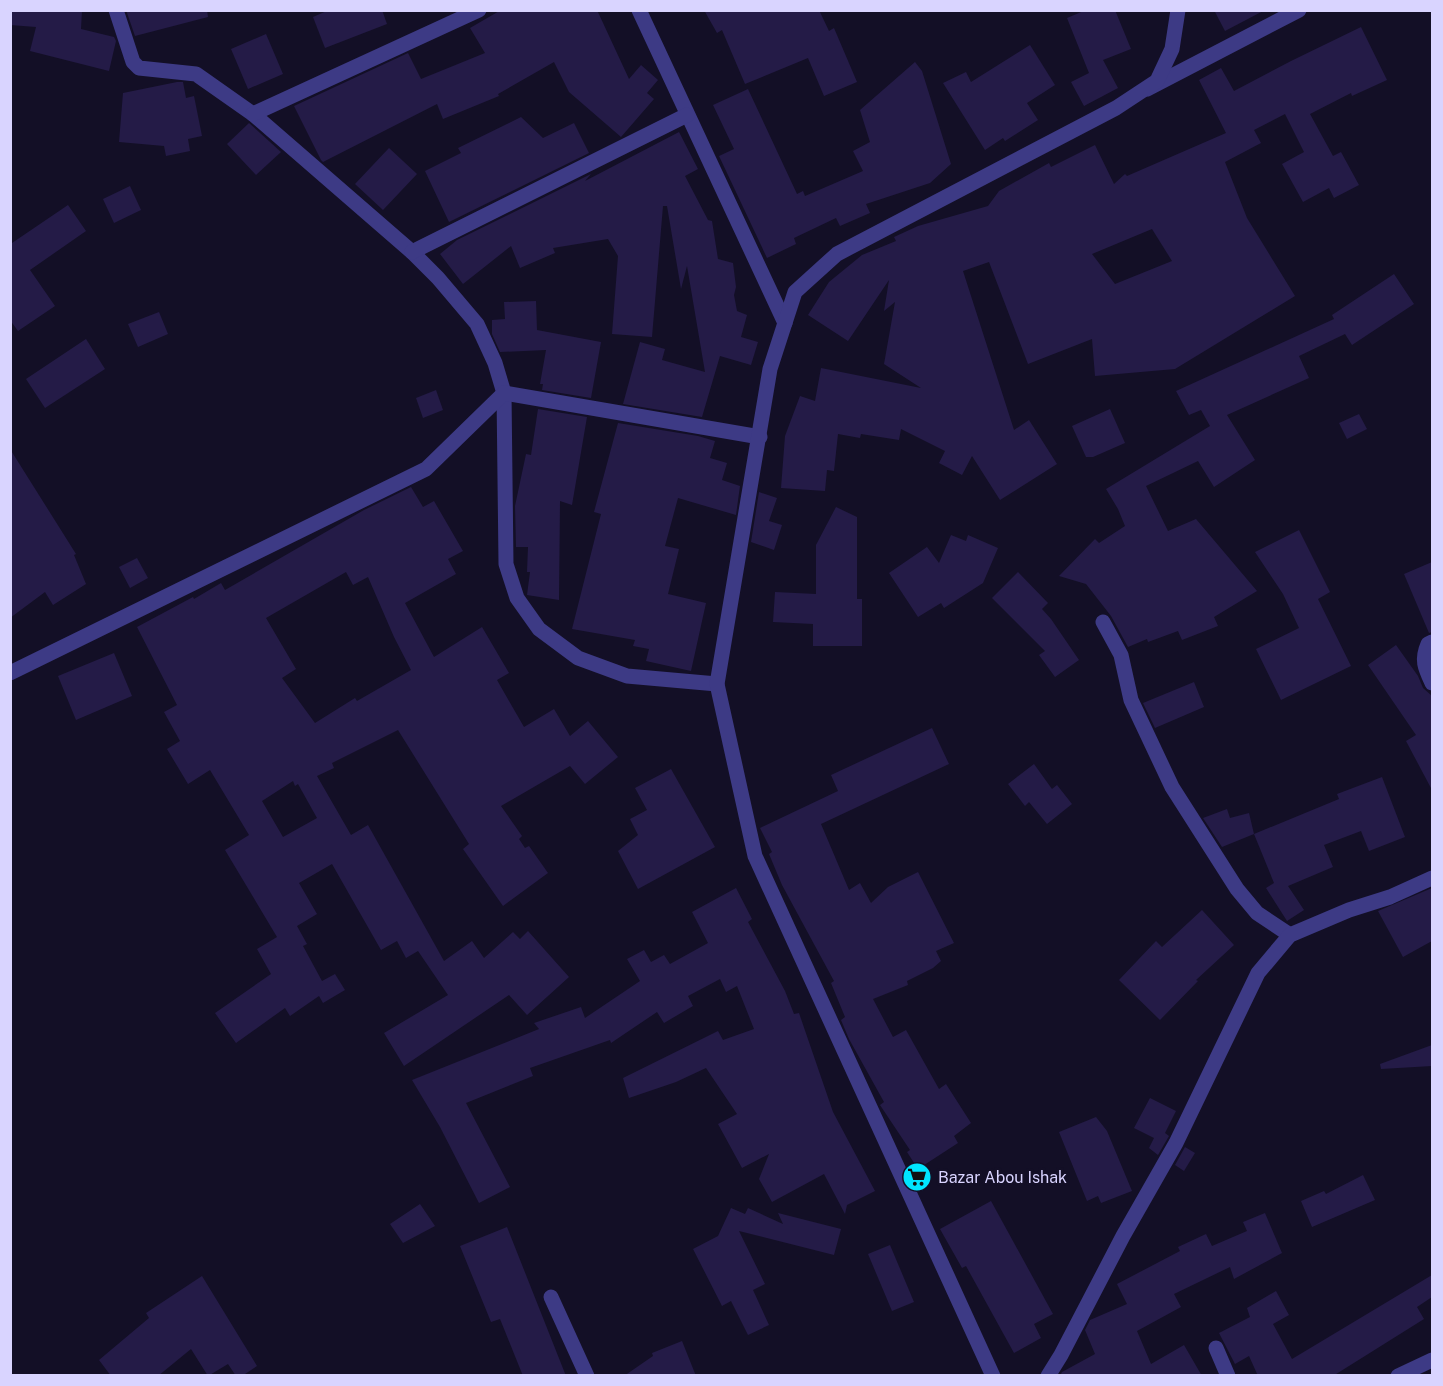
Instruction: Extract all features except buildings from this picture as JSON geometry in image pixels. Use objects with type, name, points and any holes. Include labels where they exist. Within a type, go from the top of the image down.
[{"type":"street","points":[[116,10],[133,62],[139,68],[196,74],[253,114],[412,252],[438,278],[477,324],[495,363],[504,393],[506,564],[517,598],[539,628],[578,658],[627,676],[717,684]]},
{"type":"street","points":[[253,114],[479,10]]},
{"type":"street","points":[[639,10],[785,323]]},
{"type":"street","points":[[993,1376],[754,856],[717,684],[770,369],[795,292],[837,254],[1116,108],[1157,81],[1172,49],[1178,10]]},
{"type":"street","points":[[1135,95],[1299,10]]},
{"type":"street","points":[[412,252],[687,115]]},
{"type":"street","points":[[504,393],[759,436]]},
{"type":"street","points":[[10,673],[426,469],[504,393]]},
{"type":"street","points":[[1103,622],[1121,655],[1131,700],[1172,787],[1237,889],[1257,913],[1290,935]]},
{"type":"street","points":[[1432,642],[1428,644],[1423,655],[1425,667],[1432,682]]},
{"type":"street","points":[[1048,1376],[1176,1143],[1258,974],[1290,935],[1349,910],[1390,897],[1432,878]]},
{"type":"street","points":[[551,1297],[587,1376]]},
{"type":"street","points":[[1216,1348],[1228,1376]]},
{"type":"street","points":[[1398,1376],[1432,1360]]},
{"type":"place","name":"Bazar Abou Ishak","points":[[917,1177]]}]
